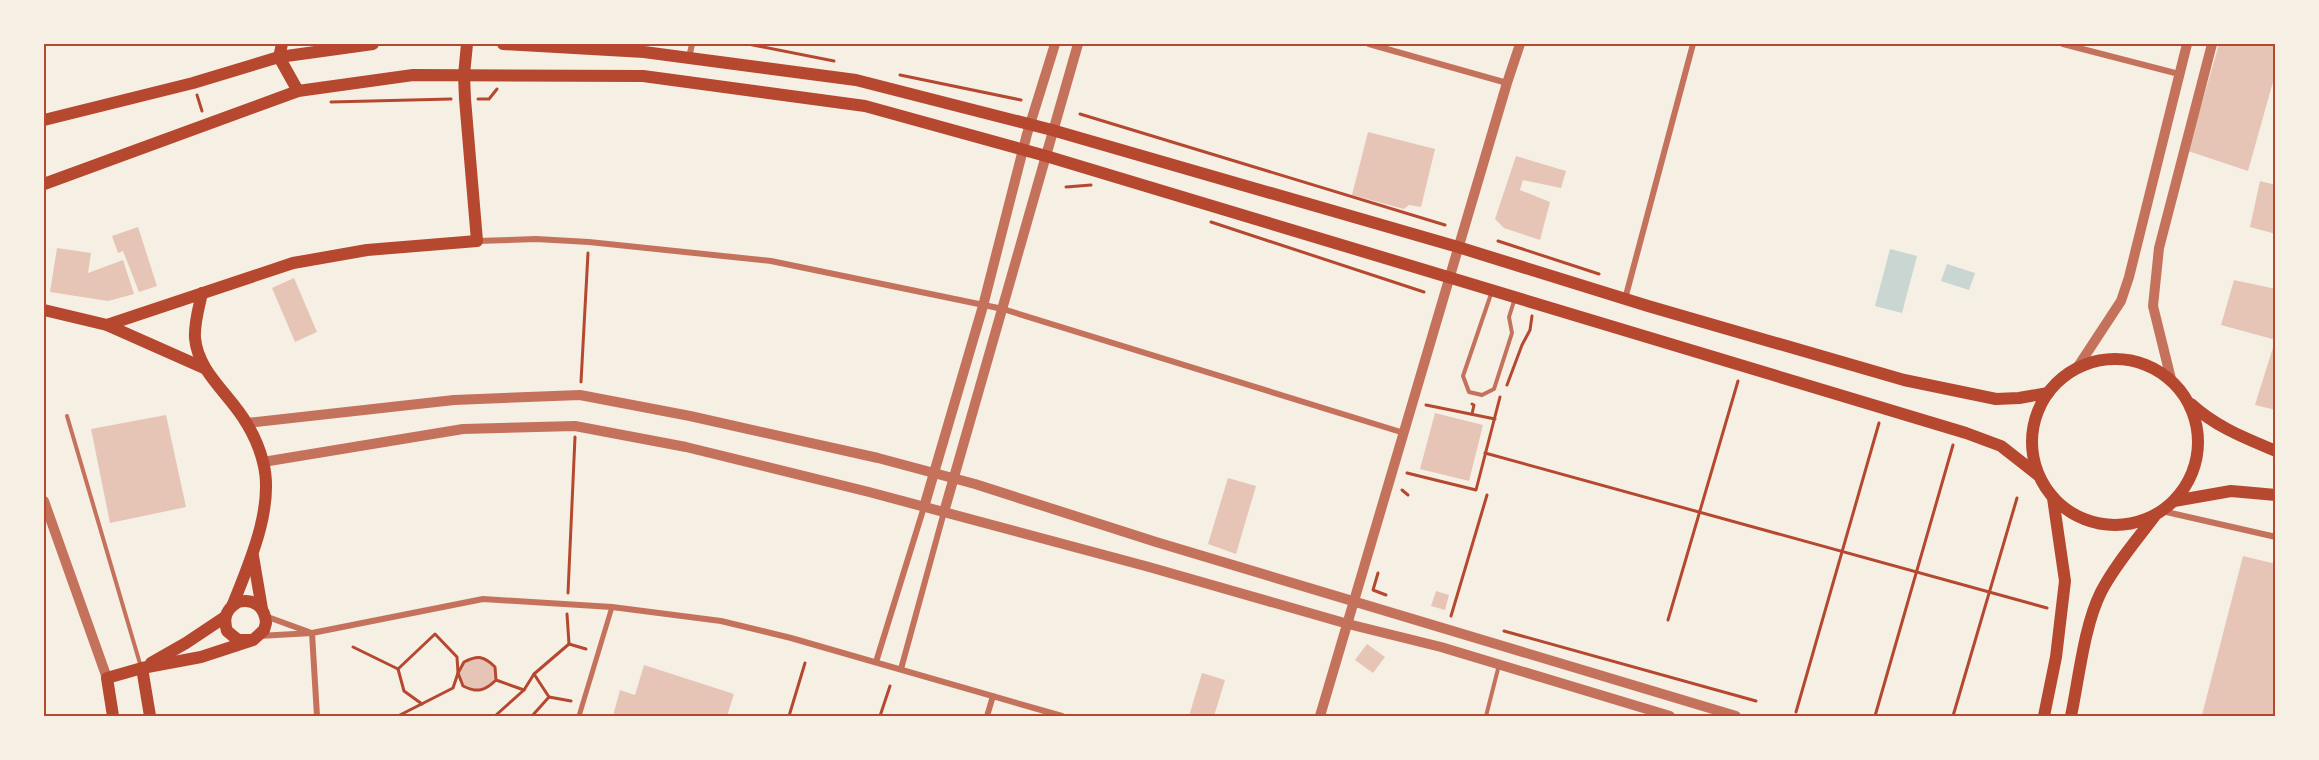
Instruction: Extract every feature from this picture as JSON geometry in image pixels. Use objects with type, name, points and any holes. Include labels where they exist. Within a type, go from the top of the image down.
[{"type":"main road","points":[[282,44],[279,57],[298,91]]},
{"type":"main road","points":[[44,120],[194,83],[279,57],[373,44]]},
{"type":"main road","points":[[107,325],[293,263],[367,250],[477,241],[464,75],[467,44]]},
{"type":"main road","points":[[503,44],[644,52],[856,80],[1052,130],[1458,246],[1625,299],[1904,380],[1996,399],[2048,393]]},
{"type":"main road","points":[[44,184],[298,91],[413,75],[643,76],[852,103],[1046,156],[1966,433],[2001,446],[2038,475],[2053,498],[2070,513],[2090,522],[2112,526],[2135,523],[2159,513]]},
{"type":"main road","points":[[142,668],[225,617],[233,604],[253,555],[263,508],[266,484],[263,462],[247,423],[204,368],[195,340],[196,320],[202,292]]},
{"type":"main road","points":[[44,310],[107,325],[204,368]]},
{"type":"main road","points":[[2038,475],[2032,450],[2034,424],[2039,408],[2048,393],[2061,379],[2077,368],[2101,360],[2126,359],[2142,362],[2157,369],[2171,379],[2188,401],[2205,417],[2228,431],[2276,451]]},
{"type":"main road","points":[[2071,717],[2092,616],[2101,592],[2115,569],[2159,513],[2174,501],[2187,484],[2196,464],[2199,442],[2196,421],[2188,401]]},
{"type":"main road","points":[[2174,501],[2231,491],[2276,495]]},
{"type":"main road","points":[[2044,717],[2056,657],[2065,581],[2053,498]]},
{"type":"main road","points":[[225,617],[227,631],[232,637],[245,642],[256,638],[266,623],[253,555]]},
{"type":"main road","points":[[233,604],[254,602],[264,612]]},
{"type":"main road","points":[[113,717],[107,678],[142,668],[201,657],[256,638]]},
{"type":"main road","points":[[142,668],[150,717]]},
{"type":"street","points":[[689,58],[692,44]]},
{"type":"street","points":[[876,662],[983,306],[1030,124],[1055,44]]},
{"type":"street","points":[[901,669],[953,478],[1078,44]]},
{"type":"street","points":[[1369,44],[1507,83]]},
{"type":"street","points":[[1320,717],[1458,246],[1520,44]]},
{"type":"street","points":[[1625,299],[1693,44]]},
{"type":"street","points":[[2063,44],[2179,74]]},
{"type":"street","points":[[2077,368],[2121,301],[2187,44]]},
{"type":"street","points":[[2171,379],[2153,306],[2154,277],[2159,248],[2212,44]]},
{"type":"street","points":[[1007,212],[1028,218]]},
{"type":"street","points":[[477,241],[536,239],[589,242],[771,261],[1003,309],[1404,433]]},
{"type":"street","points":[[247,423],[454,400],[580,395],[690,416],[953,478],[1736,717]]},
{"type":"street","points":[[263,462],[463,429],[575,426],[686,447],[944,512],[1348,624],[1441,647],[1670,717]]},
{"type":"street","points":[[44,501],[107,678]]},
{"type":"street","points":[[2159,513],[2276,537]]},
{"type":"street","points":[[256,638],[312,633],[483,599],[612,607],[721,621],[791,638],[1062,717]]},
{"type":"street","points":[[579,717],[612,607]]},
{"type":"street","points":[[264,612],[312,633]]},
{"type":"street","points":[[312,633],[317,717]]},
{"type":"street","points":[[987,717],[993,696]]},
{"type":"lane","points":[[1492,290],[1463,376],[1469,392],[1482,395],[1494,390],[1512,333],[1509,317],[1515,297]]},
{"type":"lane","points":[[67,416],[142,668]]},
{"type":"lane","points":[[1486,717],[1499,665]]},
{"type":"path","points":[[194,83],[206,124]]},
{"type":"path","points":[[324,102],[447,99]]},
{"type":"path","points":[[1080,114],[1445,225]]},
{"type":"path","points":[[1066,187],[1099,184]]},
{"type":"path","points":[[1201,219],[1424,292]]},
{"type":"path","points":[[1498,241],[1602,275]]},
{"type":"path","points":[[580,395],[589,242]]},
{"type":"path","points":[[1505,388],[1530,330],[1532,316],[1543,318]]},
{"type":"path","points":[[1668,620],[1738,381]]},
{"type":"path","points":[[1400,498],[1407,473],[1476,490],[1501,396],[1496,399]]},
{"type":"path","points":[[1468,403],[1474,405],[1482,403]]},
{"type":"path","points":[[1426,405],[1495,419]]},
{"type":"path","points":[[1472,414],[1474,405]]},
{"type":"path","points":[[1796,712],[1879,423]]},
{"type":"path","points":[[569,644],[566,627],[575,426]]},
{"type":"path","points":[[1875,717],[1953,445]]},
{"type":"path","points":[[1485,453],[2047,608]]},
{"type":"path","points":[[1402,490],[1408,495]]},
{"type":"path","points":[[1451,616],[1487,495]]},
{"type":"path","points":[[1953,717],[2017,498]]},
{"type":"path","points":[[1380,567],[1373,590],[1386,595]]},
{"type":"path","points":[[1496,628],[1756,701]]},
{"type":"path","points":[[398,669],[435,634],[457,657],[458,673],[463,686],[474,692],[484,690],[496,680]]},
{"type":"path","points":[[569,644],[586,649]]},
{"type":"path","points":[[495,717],[524,690],[534,674],[569,644]]},
{"type":"path","points":[[353,647],[398,669],[404,691],[422,704]]},
{"type":"path","points":[[398,717],[453,688],[464,662],[478,656],[486,658],[495,667],[496,680]]},
{"type":"path","points":[[790,716],[805,663]]},
{"type":"path","points":[[534,674],[549,697],[571,701]]},
{"type":"path","points":[[496,680],[524,690]]},
{"type":"path","points":[[880,717],[890,686]]},
{"type":"path","points":[[532,717],[549,697]]},
{"type":"shaded area","points":[[1890,249],[1917,256],[1902,313],[1875,306]]},
{"type":"shaded area","points":[[1947,264],[1975,273],[1969,290],[1941,281]]},
{"type":"building","points":[[2219,44],[2276,44],[2276,71],[2248,171],[2188,151]]},
{"type":"building","points":[[1368,132],[1435,149],[1421,207],[1409,205],[1404,209],[1352,195]]},
{"type":"building","points":[[1516,156],[1566,171],[1561,188],[1523,180],[1520,190],[1550,202],[1540,240],[1504,228],[1495,219]]},
{"type":"building","points":[[2260,181],[2276,185],[2276,234],[2250,227]]},
{"type":"building","points":[[138,227],[157,286],[139,292],[123,251],[118,253],[112,236]]},
{"type":"building","points":[[57,248],[91,253],[88,273],[123,260],[134,294],[108,301],[50,292]]},
{"type":"building","points":[[294,278],[317,332],[295,342],[272,288]]},
{"type":"building","points":[[2234,280],[2276,289],[2276,340],[2221,325]]},
{"type":"building","points":[[2276,341],[2276,410],[2255,405]]},
{"type":"building","points":[[1435,413],[1483,425],[1469,481],[1420,469]]},
{"type":"building","points":[[166,415],[186,507],[110,523],[91,429]]},
{"type":"building","points":[[1228,478],[1256,486],[1236,554],[1208,544]]},
{"type":"building","points":[[2243,556],[2276,564],[2276,716],[2202,715]]},
{"type":"building","points":[[1436,591],[1449,595],[1445,610],[1431,606]]},
{"type":"building","points":[[1367,644],[1385,657],[1373,673],[1355,660]]},
{"type":"building","points":[[478,656],[486,658],[495,667],[496,680],[484,690],[474,692],[463,686],[458,673],[464,662]]},
{"type":"building","points":[[644,665],[734,694],[727,716],[613,716],[620,690],[635,695]]},
{"type":"building","points":[[1202,673],[1225,680],[1214,716],[1189,716]]}]
